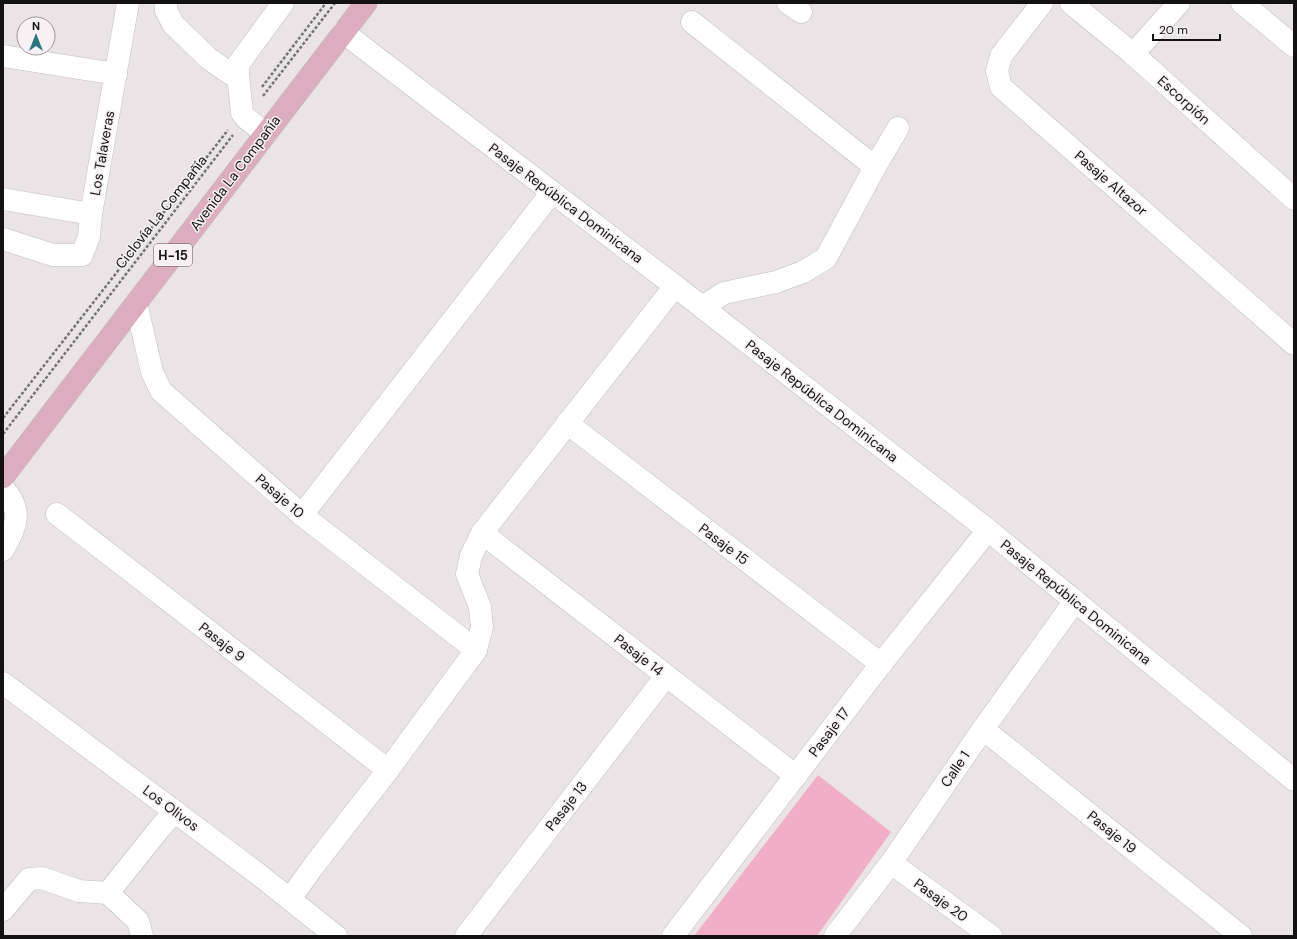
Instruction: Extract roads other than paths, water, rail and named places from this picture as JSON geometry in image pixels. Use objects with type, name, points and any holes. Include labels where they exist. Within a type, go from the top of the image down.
[{"type":"main road","name":"Avenida La Compañía","points":[[3,477],[366,3]]},
{"type":"street","name":"Los Talaveras","points":[[3,199],[92,214],[128,3]]},
{"type":"street","points":[[166,3],[166,10],[173,24],[208,58],[231,74],[238,72]]},
{"type":"street","points":[[266,134],[244,115],[237,66],[283,3]]},
{"type":"street","name":"Pasaje Altazor","points":[[1042,3],[1001,56],[997,70],[1001,87],[1294,344]]},
{"type":"street","name":"Escorpión","points":[[1071,3],[1133,54],[1294,199]]},
{"type":"street","points":[[1133,54],[1179,3]]},
{"type":"street","points":[[1242,3],[1294,46]]},
{"type":"street","points":[[692,22],[875,167]]},
{"type":"street","name":"Pasaje República Dominicana","points":[[343,32],[675,286],[988,530],[1294,780]]},
{"type":"street","points":[[3,56],[116,74]]},
{"type":"street","points":[[702,307],[724,293],[776,282],[803,272],[826,258],[875,167],[898,128]]},
{"type":"street","points":[[302,515],[552,192]]},
{"type":"street","points":[[3,239],[53,255],[82,255],[89,236],[92,214]]},
{"type":"street","points":[[290,899],[312,868],[388,770],[476,650],[482,627],[480,608],[467,574],[471,556],[482,533],[675,286]]},
{"type":"street","name":"Pasaje 10","points":[[136,303],[152,372],[162,391],[302,515],[476,650]]},
{"type":"street","name":"Pasaje 15","points":[[567,423],[881,664]]},
{"type":"street","points":[[3,488],[11,497],[16,512],[14,526],[3,550]]},
{"type":"street","name":"Pasaje 9","points":[[57,514],[388,770]]},
{"type":"street","name":"Pasaje 17","points":[[673,936],[881,664],[988,530]]},
{"type":"street","name":"Pasaje 14","points":[[482,533],[796,776]]},
{"type":"street","name":"Calle 1","points":[[835,936],[891,863],[983,729],[1075,601]]},
{"type":"street","name":"Pasaje 13","points":[[466,936],[666,676]]},
{"type":"street","name":"Los Olivos","points":[[3,683],[175,811],[336,936]]},
{"type":"street","name":"Pasaje 19","points":[[983,729],[1240,936]]},
{"type":"street","points":[[108,893],[175,811]]},
{"type":"street","name":"Pasaje 20","points":[[891,863],[991,936]]},
{"type":"street","points":[[3,910],[30,879],[42,878],[79,891],[108,893],[138,921],[142,936]]}]
